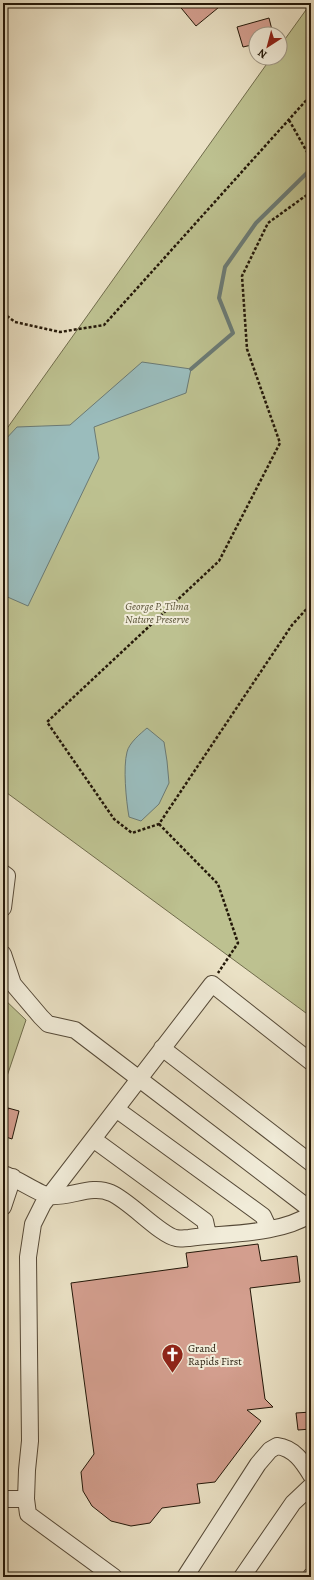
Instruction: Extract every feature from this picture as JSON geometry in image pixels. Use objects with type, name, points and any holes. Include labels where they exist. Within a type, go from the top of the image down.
[{"type":"lane","points":[[3,873],[7,876],[3,908]]},
{"type":"lane","points":[[3,954],[13,984],[48,1024],[75,1030],[140,1078],[311,1210]]},
{"type":"lane","points":[[114,1577],[28,1514],[26,1499],[30,1441],[28,1257],[33,1224],[50,1196],[212,984],[311,1062]]},
{"type":"lane","points":[[162,1048],[311,1163]]},
{"type":"lane","points":[[116,1109],[263,1216],[269,1229]]},
{"type":"lane","points":[[93,1139],[205,1222],[208,1235]]},
{"type":"lane","points":[[3,1207],[8,1175],[50,1196],[93,1190],[110,1192],[130,1205],[167,1234],[175,1238],[269,1229],[293,1224],[311,1214]]},
{"type":"lane","points":[[185,1577],[258,1464],[270,1450],[277,1446],[289,1449],[300,1458],[311,1475]]},
{"type":"lane","points":[[242,1577],[293,1503],[311,1486]]},
{"type":"lane","points":[[3,1499],[26,1499]]},
{"type":"path","points":[[3,313],[15,322],[60,332],[104,325],[311,95]]},
{"type":"path","points":[[289,120],[311,159]]},
{"type":"path","points":[[311,192],[268,222],[242,276],[247,349],[280,443],[220,561],[47,722],[114,819],[132,833],[159,824],[292,625],[311,604]]},
{"type":"path","points":[[159,824],[218,884],[238,943],[212,984]]},
{"type":"green space","name":"George P. Tilma Nature Preserve","points":[[311,3],[310,1016],[3,790],[3,434],[265,66],[288,66],[288,35]]},
{"type":"green space","points":[[3,998],[26,1020],[3,1088]]},
{"type":"water","points":[[142,362],[191,369],[186,393],[94,427],[99,458],[28,606],[3,595],[3,442],[17,427],[70,425]]},
{"type":"water","points":[[147,728],[164,742],[169,783],[159,804],[141,821],[129,817],[125,766],[127,752],[130,745]]},
{"type":"building","points":[[177,3],[224,3],[196,26]]},
{"type":"building","points":[[269,18],[271,26],[248,26],[248,46],[243,47],[237,27]]},
{"type":"building","points":[[8,1108],[19,1111],[12,1139],[3,1136]]},
{"type":"building","name":"Grand Rapids First","points":[[258,1244],[261,1261],[297,1256],[300,1282],[250,1288],[265,1399],[273,1407],[247,1410],[261,1421],[215,1482],[197,1484],[200,1503],[162,1508],[150,1523],[131,1526],[111,1521],[92,1506],[83,1491],[81,1472],[94,1454],[71,1283],[188,1267],[186,1253]]},
{"type":"building","points":[[311,1412],[311,1429],[298,1430],[296,1413]]},
{"type":"waterway","points":[[191,369],[233,333],[219,298],[225,267],[256,223],[311,169]]},
{"type":"place","name":"Grand Rapids First","points":[[173,1374]]}]
